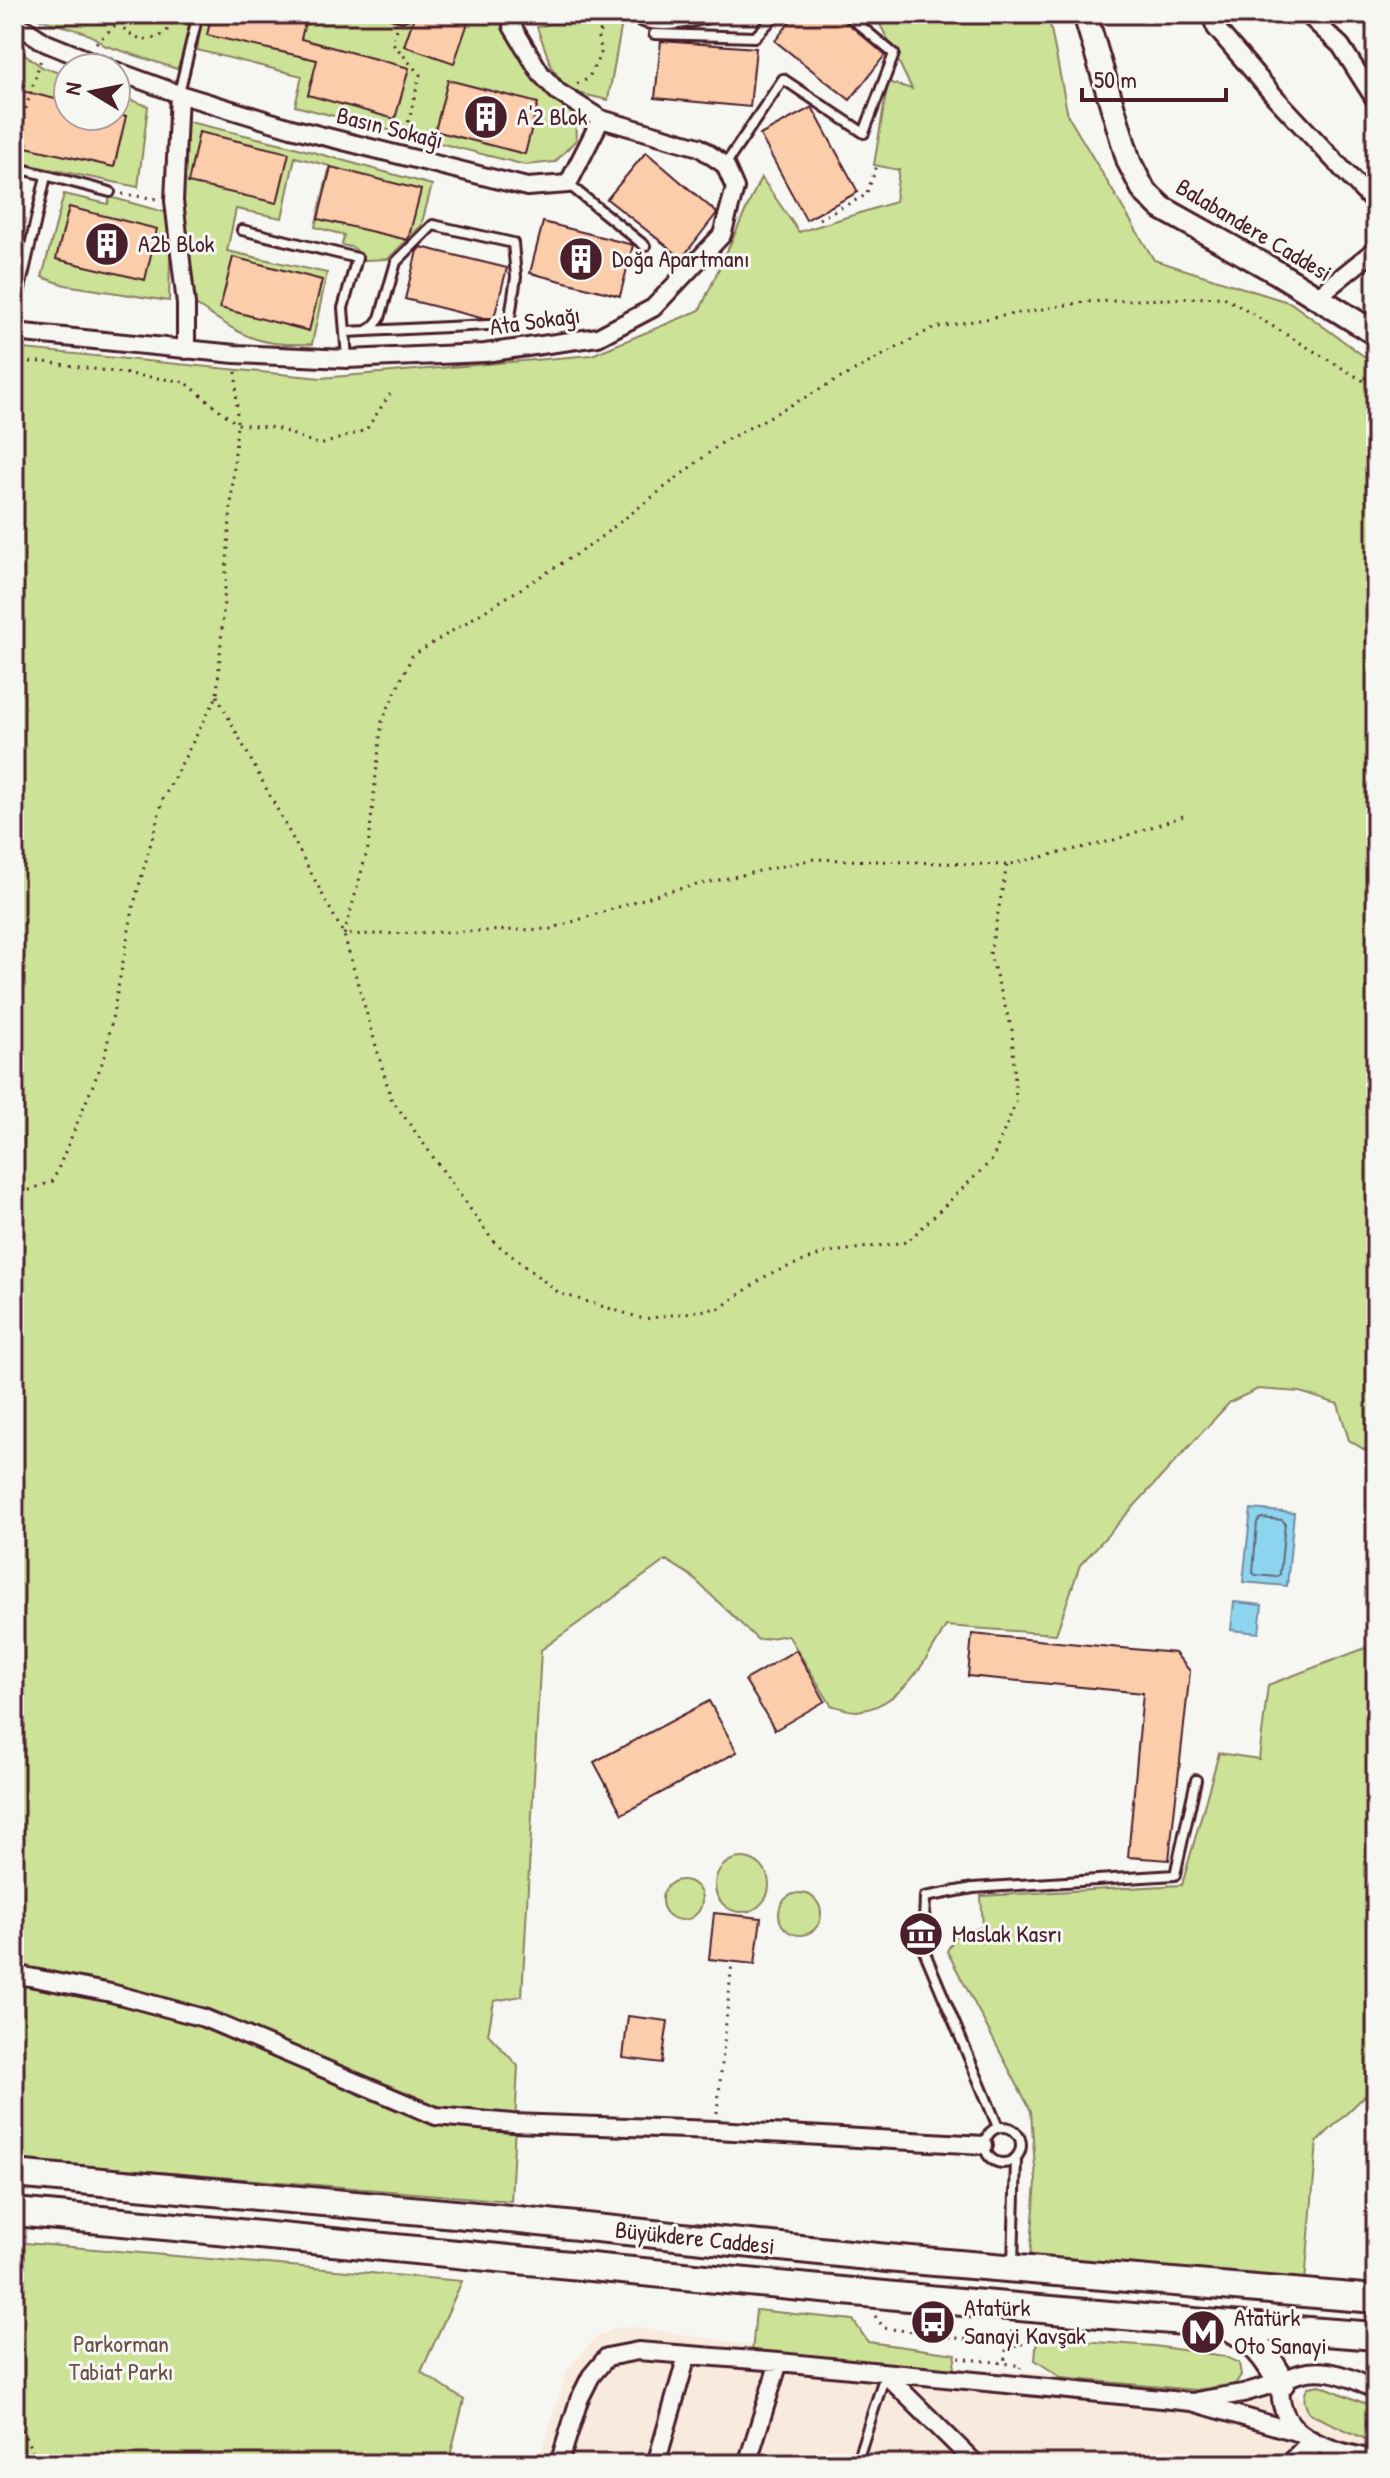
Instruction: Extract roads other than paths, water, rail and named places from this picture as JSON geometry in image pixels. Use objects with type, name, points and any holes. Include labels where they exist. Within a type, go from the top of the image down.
[{"type":"main road","name":"Balabandere Caddesi","points":[[1085,14],[1129,162],[1144,191],[1162,208],[1376,334]]},
{"type":"main road","name":"Büyükdere Caddesi","points":[[14,2174],[1013,2269],[1376,2299]]},
{"type":"main road","name":"Büyükdere Caddesi","points":[[14,2212],[857,2294],[1376,2336]]},
{"type":"main road","points":[[592,2266],[613,2248],[699,2254],[759,2245]]},
{"type":"main road","points":[[1227,2325],[1246,2336],[1267,2356],[1281,2382]]},
{"type":"street","points":[[512,14],[512,26],[541,74],[558,92],[601,119],[699,147],[725,165]]},
{"type":"street","points":[[635,14],[641,18],[664,21],[708,14]]},
{"type":"street","points":[[1210,14],[1216,28],[1275,97],[1376,205]]},
{"type":"street","points":[[1307,14],[1341,46],[1376,101]]},
{"type":"street","points":[[14,22],[46,43],[68,52]]},
{"type":"street","name":"Basın Sokağı","points":[[132,77],[291,128],[527,187],[568,184]]},
{"type":"street","points":[[179,94],[174,201],[186,304],[186,350]]},
{"type":"street","points":[[568,184],[601,119]]},
{"type":"street","name":"Ata Sokağı","points":[[14,332],[235,354],[347,359],[485,353],[598,337],[653,308],[722,235],[735,188],[725,165]]},
{"type":"street","points":[[1317,297],[1376,249]]},
{"type":"street","points":[[14,1974],[111,1993],[204,2018],[436,2116],[512,2123],[715,2130],[984,2145]]},
{"type":"street","points":[[559,2464],[579,2400],[591,2376],[607,2357],[638,2351],[1192,2402],[1296,2432],[1336,2450],[1376,2460]]},
{"type":"street","points":[[656,2464],[687,2356]]},
{"type":"street","points":[[747,2464],[779,2362]]},
{"type":"street","points":[[1192,2402],[1243,2393],[1281,2382],[1300,2372],[1315,2370],[1342,2374],[1376,2391]]},
{"type":"street","points":[[885,2374],[976,2464]]},
{"type":"street","points":[[1281,2382],[1284,2409],[1296,2432]]},
{"type":"street","points":[[1288,2464],[1312,2440]]},
{"type":"lane","points":[[179,94],[198,14]]},
{"type":"lane","points":[[654,34],[755,37],[777,14]]},
{"type":"lane","points":[[725,165],[783,79],[864,133],[894,54],[846,14]]},
{"type":"lane","points":[[14,167],[110,192]]},
{"type":"lane","points":[[14,315],[46,176]]},
{"type":"lane","points":[[568,184],[645,246]]},
{"type":"lane","points":[[346,332],[509,324],[516,277],[513,243],[433,225],[396,262],[380,318],[366,331]]},
{"type":"lane","points":[[242,230],[357,258],[343,308],[347,359]]},
{"type":"lane","points":[[998,2127],[923,1948],[925,1897],[973,1888],[1175,1875],[1196,1780]]},
{"type":"lane","points":[[1013,2269],[1016,2159],[1021,2148],[1019,2136],[1010,2128],[998,2127],[988,2134],[984,2145],[988,2157],[999,2163],[1016,2159]]},
{"type":"lane","points":[[856,2464],[885,2374]]},
{"type":"lane","points":[[1312,2440],[1317,2464]]},
{"type":"water","points":[[1251,1509],[1294,1513],[1287,1586],[1243,1582]]},
{"type":"water","points":[[1234,1602],[1262,1605],[1259,1633],[1231,1630]]},
{"type":"place","name":"A'2 Blok","points":[[486,117]]},
{"type":"place","name":"A2b Blok","points":[[107,244]]},
{"type":"place","name":"Doğa Apartmanı","points":[[581,259]]},
{"type":"place","name":"Maslak Kasrı","points":[[921,1934]]},
{"type":"place","name":"Atatürk Sanayi Kavşak","points":[[933,2322]]},
{"type":"place","name":"Atatürk Oto Sanayi","points":[[1203,2332]]},
{"type":"park label","name":"Parkorman Tabiat Parkı","points":[[121,2358]]}]
